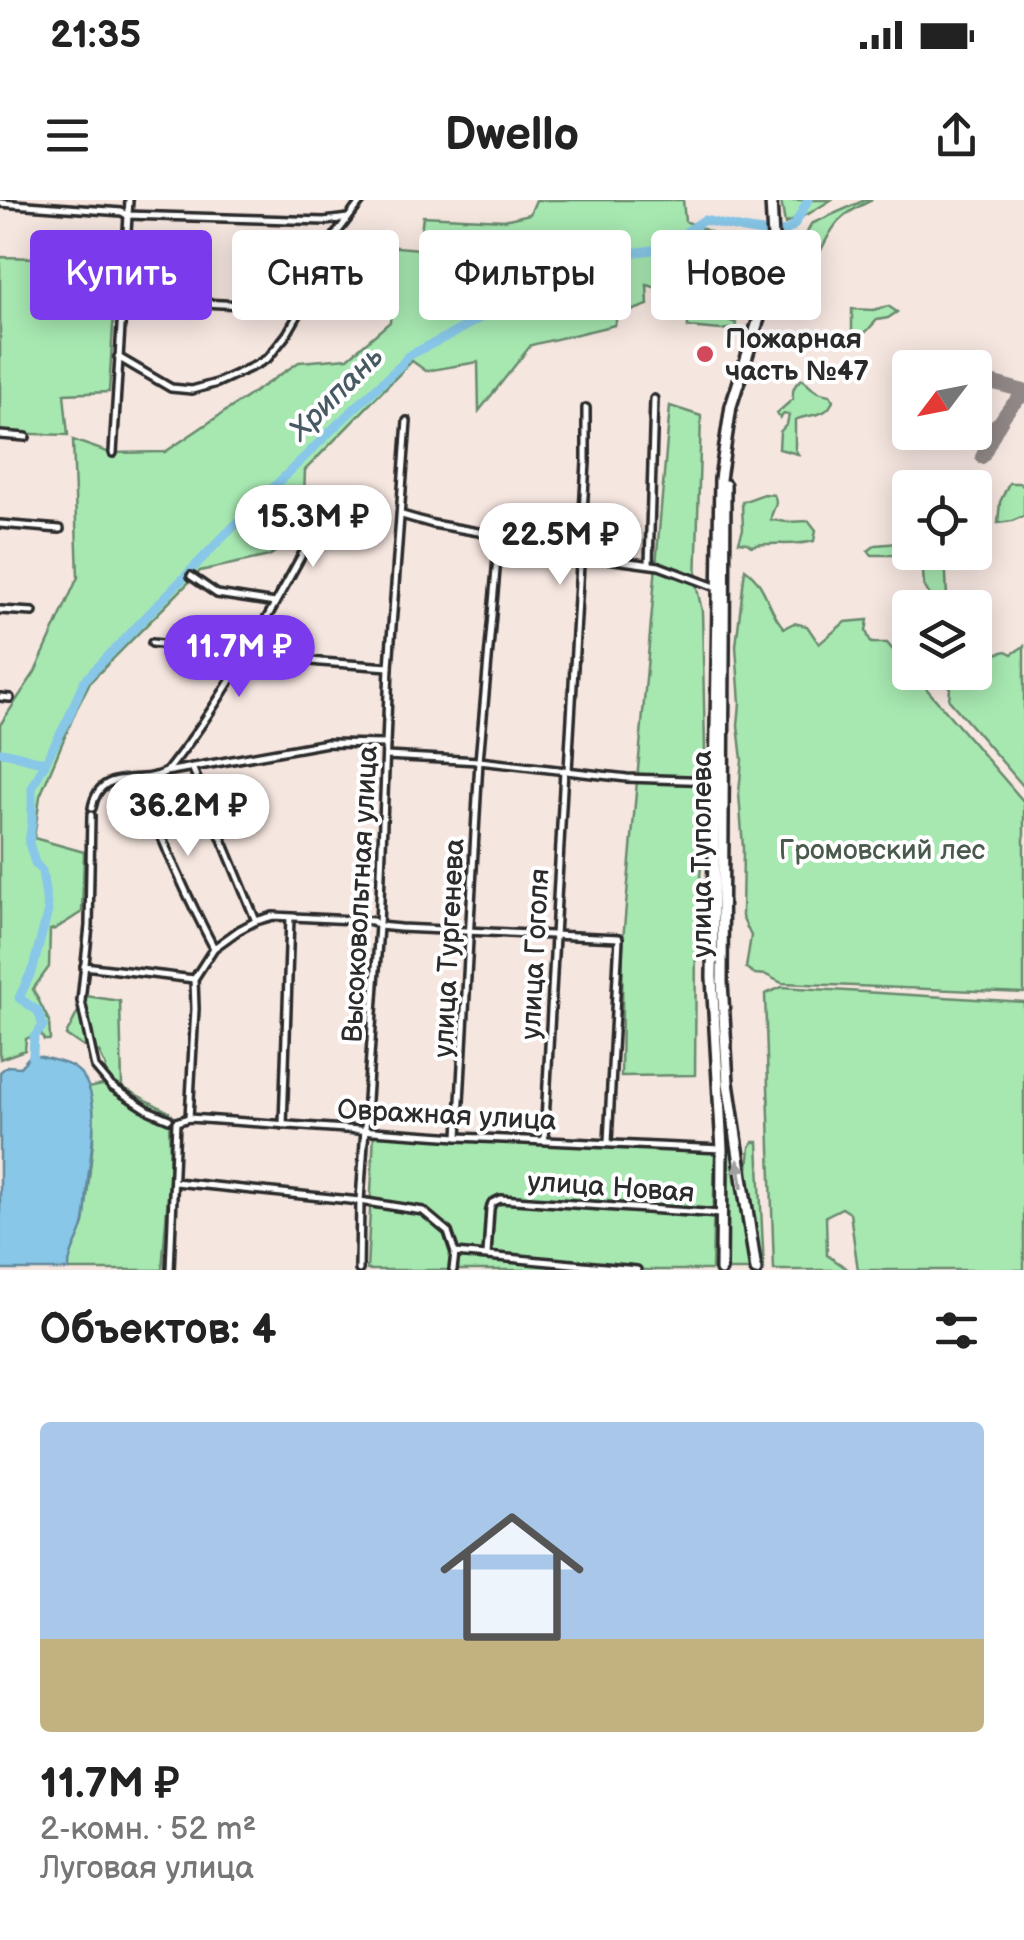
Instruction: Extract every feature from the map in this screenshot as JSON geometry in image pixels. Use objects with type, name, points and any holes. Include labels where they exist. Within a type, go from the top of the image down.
[{"type":"main road","name":"улица Туполева","points":[[721,1270],[712,977],[720,478],[736,386],[764,306],[772,240],[771,203]]},
{"type":"main road","name":"улица Туполева","points":[[726,436],[722,982],[728,1084],[756,1270]]},
{"type":"street","points":[[124,230],[128,200]]},
{"type":"street","points":[[339,230],[362,200]]},
{"type":"street","points":[[0,203],[325,222],[348,218]]},
{"type":"street","points":[[113,453],[121,320]]},
{"type":"street","points":[[118,356],[170,388],[192,390],[217,383],[268,358],[295,320]]},
{"type":"street","points":[[649,564],[654,399]]},
{"type":"street","name":"улица Гоголя","points":[[544,1140],[586,462],[586,408]]},
{"type":"street","name":"Высоковольтная улица","points":[[359,1270],[389,667],[407,421]]},
{"type":"street","points":[[0,436],[26,437]]},
{"type":"street","points":[[402,514],[580,555],[649,564],[718,588]]},
{"type":"street","points":[[166,772],[200,730],[247,654],[321,520]]},
{"type":"street","points":[[0,524],[60,529]]},
{"type":"street","name":"улица Тургенева","points":[[458,1137],[479,762],[499,536]]},
{"type":"street","points":[[192,576],[217,594],[275,604]]},
{"type":"street","points":[[0,610],[33,612]]},
{"type":"street","points":[[152,643],[389,667]]},
{"type":"street","points":[[0,697],[10,698]]},
{"type":"street","points":[[169,1119],[110,1086],[94,1067],[81,1010],[94,797],[101,788],[123,778],[154,778],[166,772],[327,742],[386,744]]},
{"type":"street","points":[[386,756],[627,778],[716,780]]},
{"type":"street","points":[[192,767],[256,921]]},
{"type":"street","points":[[138,780],[164,849],[214,948]]},
{"type":"street","points":[[170,1270],[176,1127],[178,1120],[189,1118],[194,979],[214,948],[256,921],[272,916],[373,921],[379,926],[619,938],[608,1143]]},
{"type":"street","points":[[283,1124],[290,918]]},
{"type":"street","points":[[84,966],[194,979]]},
{"type":"street","name":"Овражная улица","points":[[189,1118],[458,1137],[717,1149]]},
{"type":"street","points":[[175,1182],[423,1211],[448,1232],[456,1253],[453,1270]]},
{"type":"street","name":"улица Новая","points":[[487,1255],[490,1209],[500,1199],[722,1214]]},
{"type":"street","points":[[456,1253],[637,1270]]},
{"type":"green space","points":[[536,200],[683,200],[685,221],[706,230],[651,230],[648,305],[631,311],[631,230],[421,230],[423,216],[504,220],[530,214]]},
{"type":"green space","points":[[781,200],[831,200],[785,224]]},
{"type":"green space","points":[[872,200],[849,212],[821,250],[821,230],[808,230],[811,224]]},
{"type":"green space","points":[[399,247],[419,249],[419,320],[616,320],[615,325],[531,345],[479,411],[478,362],[426,371],[412,361],[305,470],[303,524],[295,538],[269,556],[200,571],[90,682],[40,796],[34,838],[84,852],[82,912],[50,930],[49,967],[33,989],[49,1021],[50,1040],[44,1040],[40,1032],[26,1039],[25,1050],[0,1059],[0,725],[35,672],[78,577],[73,440],[110,453],[165,452],[299,362],[348,358],[390,320],[399,320]]},
{"type":"green space","points":[[0,257],[30,258],[30,320],[113,320],[109,392],[64,394],[68,435],[0,433]]},
{"type":"green space","points":[[888,306],[897,312],[855,336],[852,309]]},
{"type":"green space","points":[[688,320],[736,323],[735,328],[721,330],[688,327]]},
{"type":"green space","points":[[803,379],[833,400],[827,410],[795,420],[798,454],[779,449],[780,432],[789,415],[780,418],[777,413],[793,399],[794,387]]},
{"type":"green space","points":[[670,406],[701,416],[696,584],[702,611],[705,749],[694,782],[701,787],[704,824],[696,934],[695,1075],[621,1076],[623,940]]},
{"type":"green space","points":[[1009,483],[1024,487],[1024,516],[998,523],[1000,502]]},
{"type":"green space","points":[[764,494],[776,499],[771,520],[809,521],[816,530],[814,541],[751,546],[739,542],[743,529],[742,502]]},
{"type":"green space","points":[[892,544],[892,555],[872,555],[868,551],[876,545]]},
{"type":"green space","name":"Громовский лес","points":[[745,569],[758,582],[784,628],[794,623],[807,626],[819,644],[845,622],[868,620],[866,631],[871,643],[887,643],[892,649],[892,690],[927,690],[1024,802],[1024,993],[782,983],[746,968],[751,936],[742,917],[742,760],[736,646]]},
{"type":"green space","points":[[923,570],[946,570],[947,590],[926,590]]},
{"type":"green space","points":[[1024,646],[1024,787],[949,700],[950,690],[992,690],[992,648],[996,654],[1012,654]]},
{"type":"green space","points":[[782,987],[1024,1002],[1024,1270],[858,1270],[850,1213],[842,1208],[826,1216],[827,1255],[849,1270],[774,1270],[765,994]]},
{"type":"green space","points":[[86,996],[120,1001],[122,1087],[169,1112],[170,1170],[162,1270],[69,1270],[68,1260],[84,1224],[93,1142],[93,1108],[88,1088],[103,1085],[106,1067],[99,1052],[66,1035]]},
{"type":"green space","points":[[726,1103],[750,1270],[726,1270],[722,1104]]},
{"type":"green space","points":[[374,1133],[715,1152],[712,1270],[367,1270]]},
{"type":"green space","points":[[753,1142],[758,1142],[764,1270],[747,1181]]},
{"type":"water","points":[[38,1056],[77,1070],[91,1097],[94,1125],[84,1221],[69,1270],[0,1270],[0,1072],[7,1066],[20,1067],[29,1057]]},
{"type":"waterway","name":"Хрипань","points":[[32,1069],[34,1037],[43,1026],[38,1011],[19,998],[33,968],[48,911],[42,871],[29,843],[32,788],[84,681],[221,539],[408,356],[522,294],[630,253],[660,249],[704,220],[749,230],[773,232],[791,228],[808,200]]},
{"type":"waterway","points":[[0,752],[45,765]]},
{"type":"taxiway","points":[[992,383],[1024,391]]},
{"type":"taxiway","points":[[982,457],[1005,415],[1024,395]]},
{"type":"taxiway","points":[[992,428],[1000,422]]},
{"type":"place","name":"Пожарная часть №47","points":[[705,354]]}]
